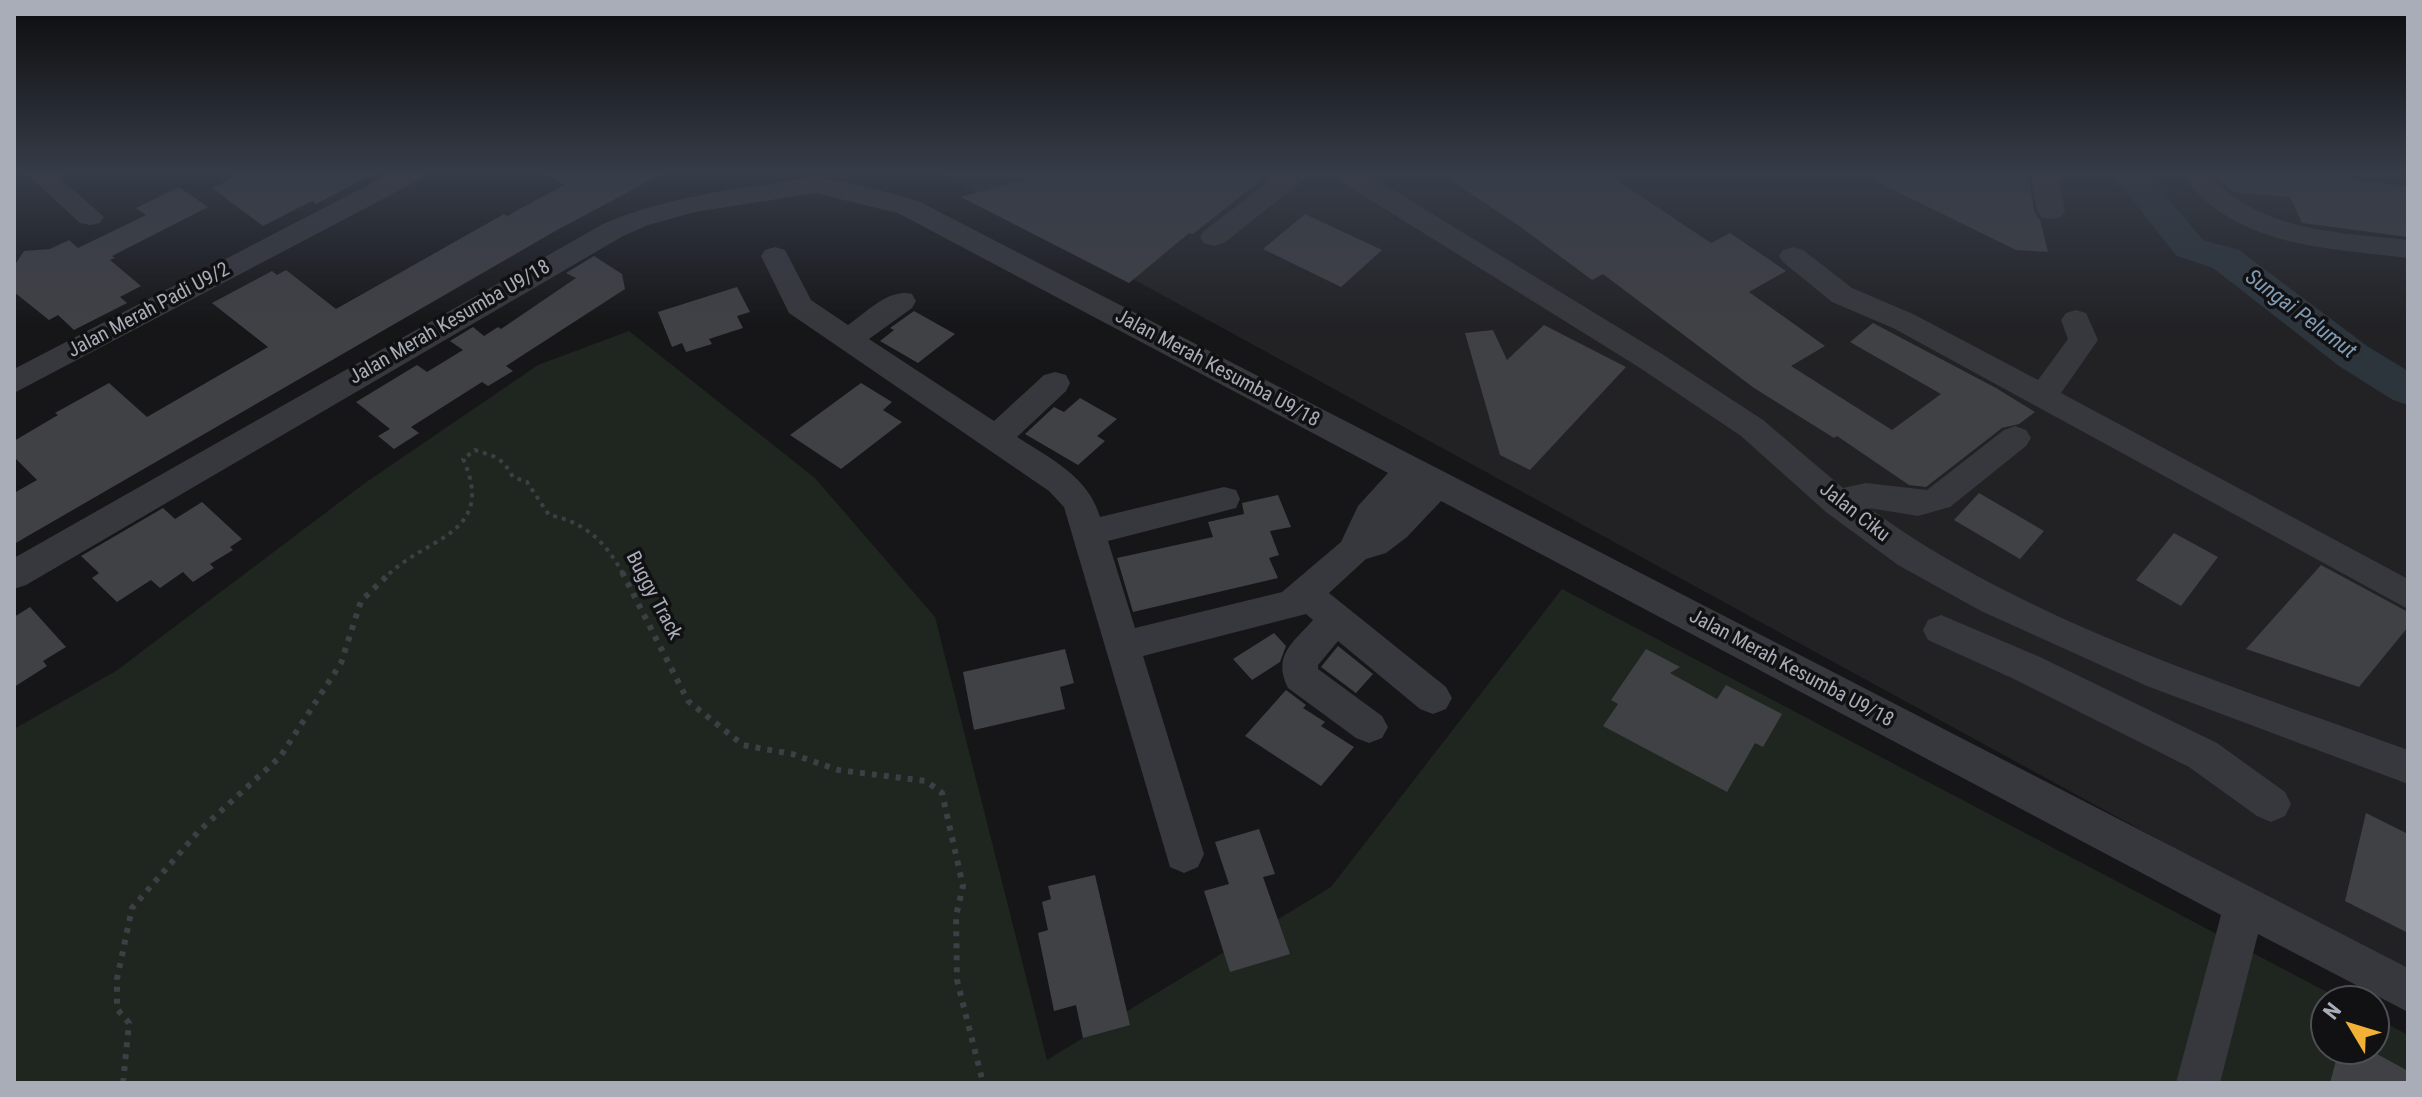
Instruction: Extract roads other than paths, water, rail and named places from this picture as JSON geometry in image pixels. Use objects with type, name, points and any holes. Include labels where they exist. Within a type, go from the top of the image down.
[{"type":"street","name":"Jalan Merah Padi U9/2","points":[[14,382],[315,224]]},
{"type":"street","name":"Jalan Merah Kesumba U9/18","points":[[14,575],[626,224]]},
{"type":"street","name":"Jalan Merah Kesumba U9/18","points":[[941,224],[2408,991]]},
{"type":"street","points":[[1214,237],[1229,224]]},
{"type":"street","name":"Jalan Ciku","points":[[1429,224],[1651,361],[1752,428],[1838,503],[1910,556],[1965,586],[2160,675],[2408,767]]},
{"type":"street","points":[[2264,224],[2408,249]]},
{"type":"street","points":[[775,256],[799,306],[1069,489],[1079,502],[1184,854]]},
{"type":"street","points":[[1793,256],[1842,295],[1903,321],[2408,595]]},
{"type":"street","points":[[849,339],[902,301]]},
{"type":"street","points":[[2042,397],[2083,340],[2076,320]]},
{"type":"street","points":[[996,438],[1055,383]]},
{"type":"street","points":[[1838,503],[1858,494],[1877,494],[1915,503],[1933,501],[2015,438]]},
{"type":"street","points":[[1123,646],[1293,604],[1356,548],[1374,544],[1395,528],[1424,477]]},
{"type":"street","points":[[1088,533],[1224,499]]},
{"type":"street","points":[[1306,594],[1433,698]]},
{"type":"street","points":[[1336,619],[1299,661],[1301,677],[1369,727]]},
{"type":"street","points":[[1941,630],[2027,668],[2203,755],[2271,804]]},
{"type":"street","points":[[2149,728],[2160,675]]},
{"type":"street","points":[[2198,1083],[2244,906]]},
{"type":"waterway","name":"Sungai Pelumut","points":[[2170,224],[2190,248],[2226,259],[2353,356],[2408,390]]}]
